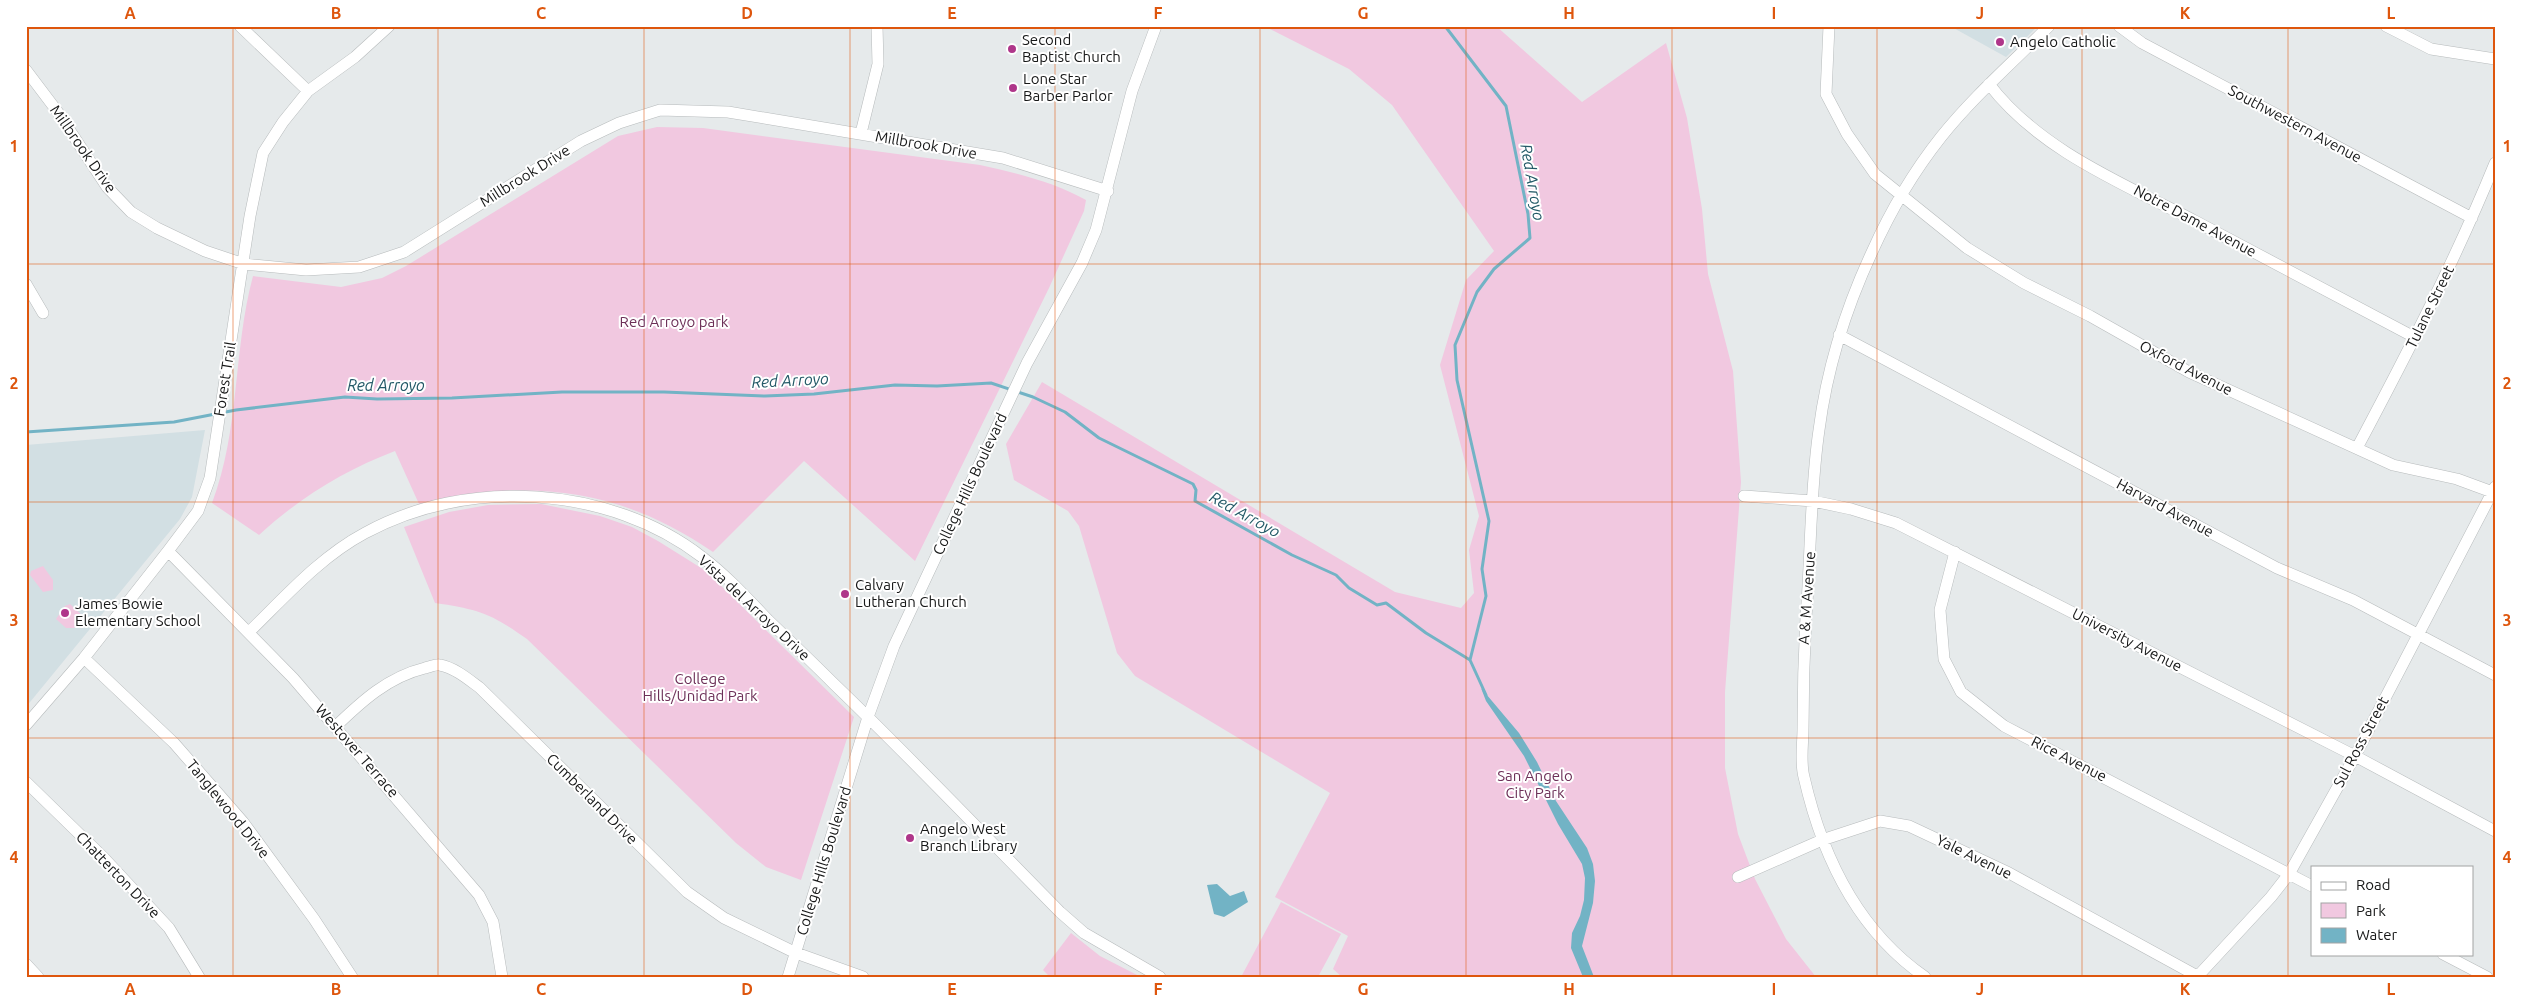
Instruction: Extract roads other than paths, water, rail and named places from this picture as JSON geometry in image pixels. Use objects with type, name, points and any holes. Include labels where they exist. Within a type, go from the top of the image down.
[{"type":"street","points":[[240,26],[308,92]]},
{"type":"street","name":"Forest Trail","points":[[26,725],[84,658],[198,511],[210,478],[250,216],[263,153],[283,122],[308,92],[355,57],[389,26]]},
{"type":"street","points":[[860,133],[878,64],[877,26]]},
{"type":"street","name":"College Hills Boulevard","points":[[788,977],[868,717],[894,646],[1027,363],[1082,263],[1096,230],[1108,191],[1132,90],[1156,26]]},
{"type":"street","name":"Oxford Avenue","points":[[1829,26],[1826,94],[1847,134],[1876,174],[1968,248],[2024,283],[2090,316],[2189,372],[2393,465],[2457,479],[2494,491]]},
{"type":"street","name":"A & M Avenue","points":[[1925,977],[1900,960],[1872,930],[1846,892],[1822,840],[1803,774],[1804,654],[1818,432],[1828,378],[1839,335],[1872,252],[1902,195],[1940,138],[1989,84],[2049,26]]},
{"type":"street","name":"Southwestern Avenue","points":[[2119,26],[2142,43],[2472,218]]},
{"type":"street","points":[[2386,26],[2431,49],[2495,59]]},
{"type":"street","name":"Millbrook Drive","points":[[26,70],[57,111],[107,188],[131,212],[157,228],[205,251],[244,264],[306,270],[359,267],[404,252],[581,141],[619,123],[660,110],[728,112],[1003,158],[1108,191]]},
{"type":"street","name":"Notre Dame Avenue","points":[[1989,84],[2005,105],[2031,127],[2090,166],[2416,338]]},
{"type":"street","name":"Tulane Street","points":[[2356,448],[2416,338],[2472,218],[2495,163]]},
{"type":"street","points":[[26,284],[43,313]]},
{"type":"street","name":"Harvard Avenue","points":[[1839,335],[2277,568],[2353,600],[2495,675]]},
{"type":"street","name":"Sul Ross Street","points":[[2198,976],[2271,897],[2289,874],[2355,756],[2494,491]]},
{"type":"street","name":"University Avenue","points":[[1744,496],[1813,501],[1851,509],[1896,524],[1955,552],[2355,756],[2495,831]]},
{"type":"street","name":"Vista del Arroyo Drive","points":[[248,632],[318,566],[364,533],[416,512],[480,497],[549,497],[612,510],[670,536],[702,556],[729,580],[868,717],[1066,917],[1084,933],[1160,977]]},
{"type":"street","name":"Westover Terrace","points":[[168,551],[293,678],[479,895],[493,922],[502,977]]},
{"type":"street","name":"Rice Avenue","points":[[1955,552],[1940,610],[1944,659],[1961,692],[2004,726],[2311,885]]},
{"type":"street","name":"Tanglewood Drive","points":[[84,658],[174,743],[243,822],[314,919],[352,977]]},
{"type":"street","name":"Cumberland Drive","points":[[335,727],[367,696],[412,671],[439,664],[459,673],[480,688],[687,892],[724,918],[796,953],[863,977]]},
{"type":"street","name":"Chatterton Drive","points":[[26,782],[104,858],[169,928],[199,977]]},
{"type":"street","name":"Yale Avenue","points":[[1738,877],[1822,840],[1880,821],[1909,826],[2009,873],[2198,976]]},
{"type":"street","points":[[2448,956],[2487,977]]},
{"type":"street","points":[[26,964],[38,977]]},
{"type":"water","points":[[1481,688],[1519,733],[1537,762],[1556,801],[1587,848],[1593,864],[1595,881],[1593,903],[1582,946],[1594,977],[1583,977],[1571,948],[1572,933],[1580,916],[1584,900],[1585,878],[1582,864],[1558,824],[1524,756],[1486,701]]},
{"type":"water","points":[[1217,884],[1230,896],[1244,891],[1248,902],[1224,917],[1214,914],[1207,885]]},
{"type":"waterway","name":"Red Arroyo","points":[[1445,26],[1506,106],[1528,214],[1530,238],[1494,269],[1477,292],[1455,345],[1457,380],[1489,521],[1482,569],[1486,596],[1470,660]]},
{"type":"waterway","name":"Red Arroyo","points":[[26,432],[174,422],[236,410],[345,397],[377,399],[452,398],[562,392],[664,392],[765,396],[814,394],[895,385],[937,386],[991,383],[1033,397],[1065,412],[1099,438],[1193,484],[1196,490],[1195,501],[1292,555],[1336,575],[1349,588],[1377,605],[1386,603],[1426,633],[1470,660],[1486,695]]},
{"type":"place","name":"Angelo Catholic","points":[[2000,42]]},
{"type":"place","name":"Second Baptist Church","points":[[1012,49]]},
{"type":"place","name":"Lone Star Barber Parlor","points":[[1013,88]]},
{"type":"place","name":"Calvary Lutheran Church","points":[[845,594]]},
{"type":"place","name":"James Bowie Elementary School","points":[[65,613]]},
{"type":"place","name":"Angelo West Branch Library","points":[[910,838]]},
{"type":"park label","name":"Red Arroyo park","points":[[674,322]]},
{"type":"park label","name":"College Hills/Unidad Park","points":[[700,688]]},
{"type":"park label","name":"San Angelo City Park","points":[[1535,784]]}]
